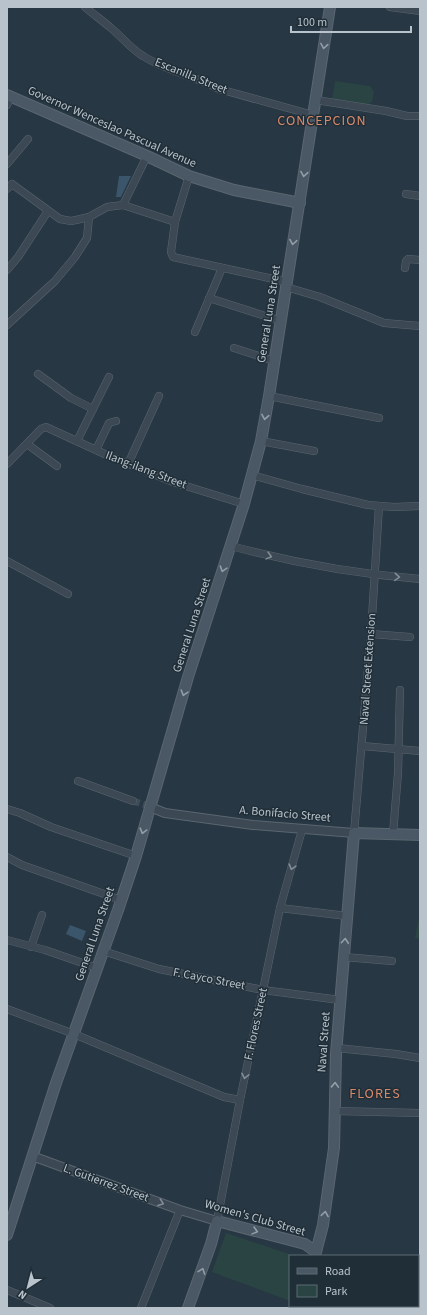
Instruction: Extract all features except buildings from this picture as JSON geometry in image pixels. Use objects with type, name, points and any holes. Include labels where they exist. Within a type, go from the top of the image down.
[{"type":"main road","name":"General Luna Street","points":[[7,1234],[56,1083],[136,856],[148,806],[231,546],[261,441],[330,7]]},
{"type":"main road","name":"Governor Wenceslao Pascual Avenue","points":[[8,99],[147,156],[189,176],[234,190],[300,203]]},
{"type":"main road","name":"A. Bonifacio Street","points":[[354,833],[420,835]]},
{"type":"main road","name":"Naval Street","points":[[317,1255],[330,1182],[334,1148],[334,1111],[340,1000],[354,833]]},
{"type":"main road","name":"Women's Club Street","points":[[217,1221],[305,1244],[317,1255]]},
{"type":"main road","points":[[188,1308],[211,1244],[217,1221]]},
{"type":"street","name":"Escanilla Street","points":[[85,7],[143,56],[159,64],[205,81],[219,89],[313,115]]},
{"type":"street","points":[[390,7],[420,11]]},
{"type":"street","points":[[316,100],[386,111],[407,116],[420,116]]},
{"type":"street","points":[[7,164],[28,139]]},
{"type":"street","points":[[123,205],[147,156]]},
{"type":"street","points":[[189,176],[175,222],[171,252],[173,257],[287,284],[384,323],[420,326]]},
{"type":"street","points":[[9,185],[60,219],[70,221],[89,217],[107,207],[123,205],[175,222]]},
{"type":"street","points":[[406,194],[420,196]]},
{"type":"street","points":[[7,270],[18,257],[48,211]]},
{"type":"street","points":[[7,325],[55,281],[75,257],[87,238],[89,217]]},
{"type":"street","points":[[405,268],[406,261],[408,259],[420,260]]},
{"type":"street","points":[[195,332],[222,268]]},
{"type":"street","points":[[209,298],[281,321]]},
{"type":"street","points":[[234,348],[274,361]]},
{"type":"street","points":[[38,374],[71,398],[93,409]]},
{"type":"street","points":[[77,441],[109,377]]},
{"type":"street","points":[[128,464],[159,396]]},
{"type":"street","points":[[269,396],[379,418]]},
{"type":"street","points":[[96,450],[109,423],[116,421]]},
{"type":"street","name":"Ilang-ilang Street","points":[[27,444],[41,429],[46,427],[50,428],[96,450],[173,482],[244,504]]},
{"type":"street","points":[[261,441],[314,451]]},
{"type":"street","points":[[7,464],[27,444],[57,466]]},
{"type":"street","points":[[252,475],[325,495],[379,506],[420,506]]},
{"type":"street","name":"Naval Street Extension","points":[[354,833],[371,634],[379,506]]},
{"type":"street","points":[[231,546],[275,558],[375,576],[420,579]]},
{"type":"street","points":[[7,561],[68,594]]},
{"type":"street","points":[[371,634],[410,637]]},
{"type":"street","points":[[393,834],[398,773],[400,690]]},
{"type":"street","points":[[362,746],[420,751]]},
{"type":"street","points":[[78,781],[133,801]]},
{"type":"street","name":"A. Bonifacio Street","points":[[148,806],[172,814],[253,825],[354,833]]},
{"type":"street","points":[[7,809],[20,813],[51,827],[136,856]]},
{"type":"street","name":"F. Flores Street","points":[[217,1221],[240,1100],[280,908],[302,830]]},
{"type":"street","points":[[7,857],[22,865],[121,900]]},
{"type":"street","points":[[280,908],[347,916]]},
{"type":"street","points":[[31,947],[42,914]]},
{"type":"street","points":[[7,940],[97,968]]},
{"type":"street","name":"F. Cayco Street","points":[[103,951],[159,969],[263,990],[340,1000]]},
{"type":"street","points":[[344,957],[392,961]]},
{"type":"street","points":[[7,1009],[74,1034],[224,1097],[240,1100]]},
{"type":"street","points":[[337,1048],[420,1058]]},
{"type":"street","points":[[334,1111],[420,1113]]},
{"type":"street","name":"L. Gutierrez Street","points":[[32,1156],[180,1210]]},
{"type":"street","points":[[141,1308],[180,1210]]},
{"type":"street","name":"Women's Club Street","points":[[180,1210],[217,1221]]},
{"type":"street","points":[[7,1290],[50,1308]]},
{"type":"green space","points":[[335,81],[370,86],[374,92],[372,102],[367,105],[332,101]]},
{"type":"green space","points":[[420,912],[420,939],[415,938]]},
{"type":"green space","points":[[226,1233],[292,1255],[289,1255],[289,1301],[212,1272]]},
{"type":"water","points":[[119,176],[131,176],[121,197],[116,197]]},
{"type":"water","points":[[70,925],[86,931],[82,941],[66,934]]},
{"type":"tunnel","points":[[133,801],[146,805]]},
{"type":"district","name":"CONCEPCION","points":[[322,121]]},
{"type":"district","name":"FLORES","points":[[375,1094]]}]
